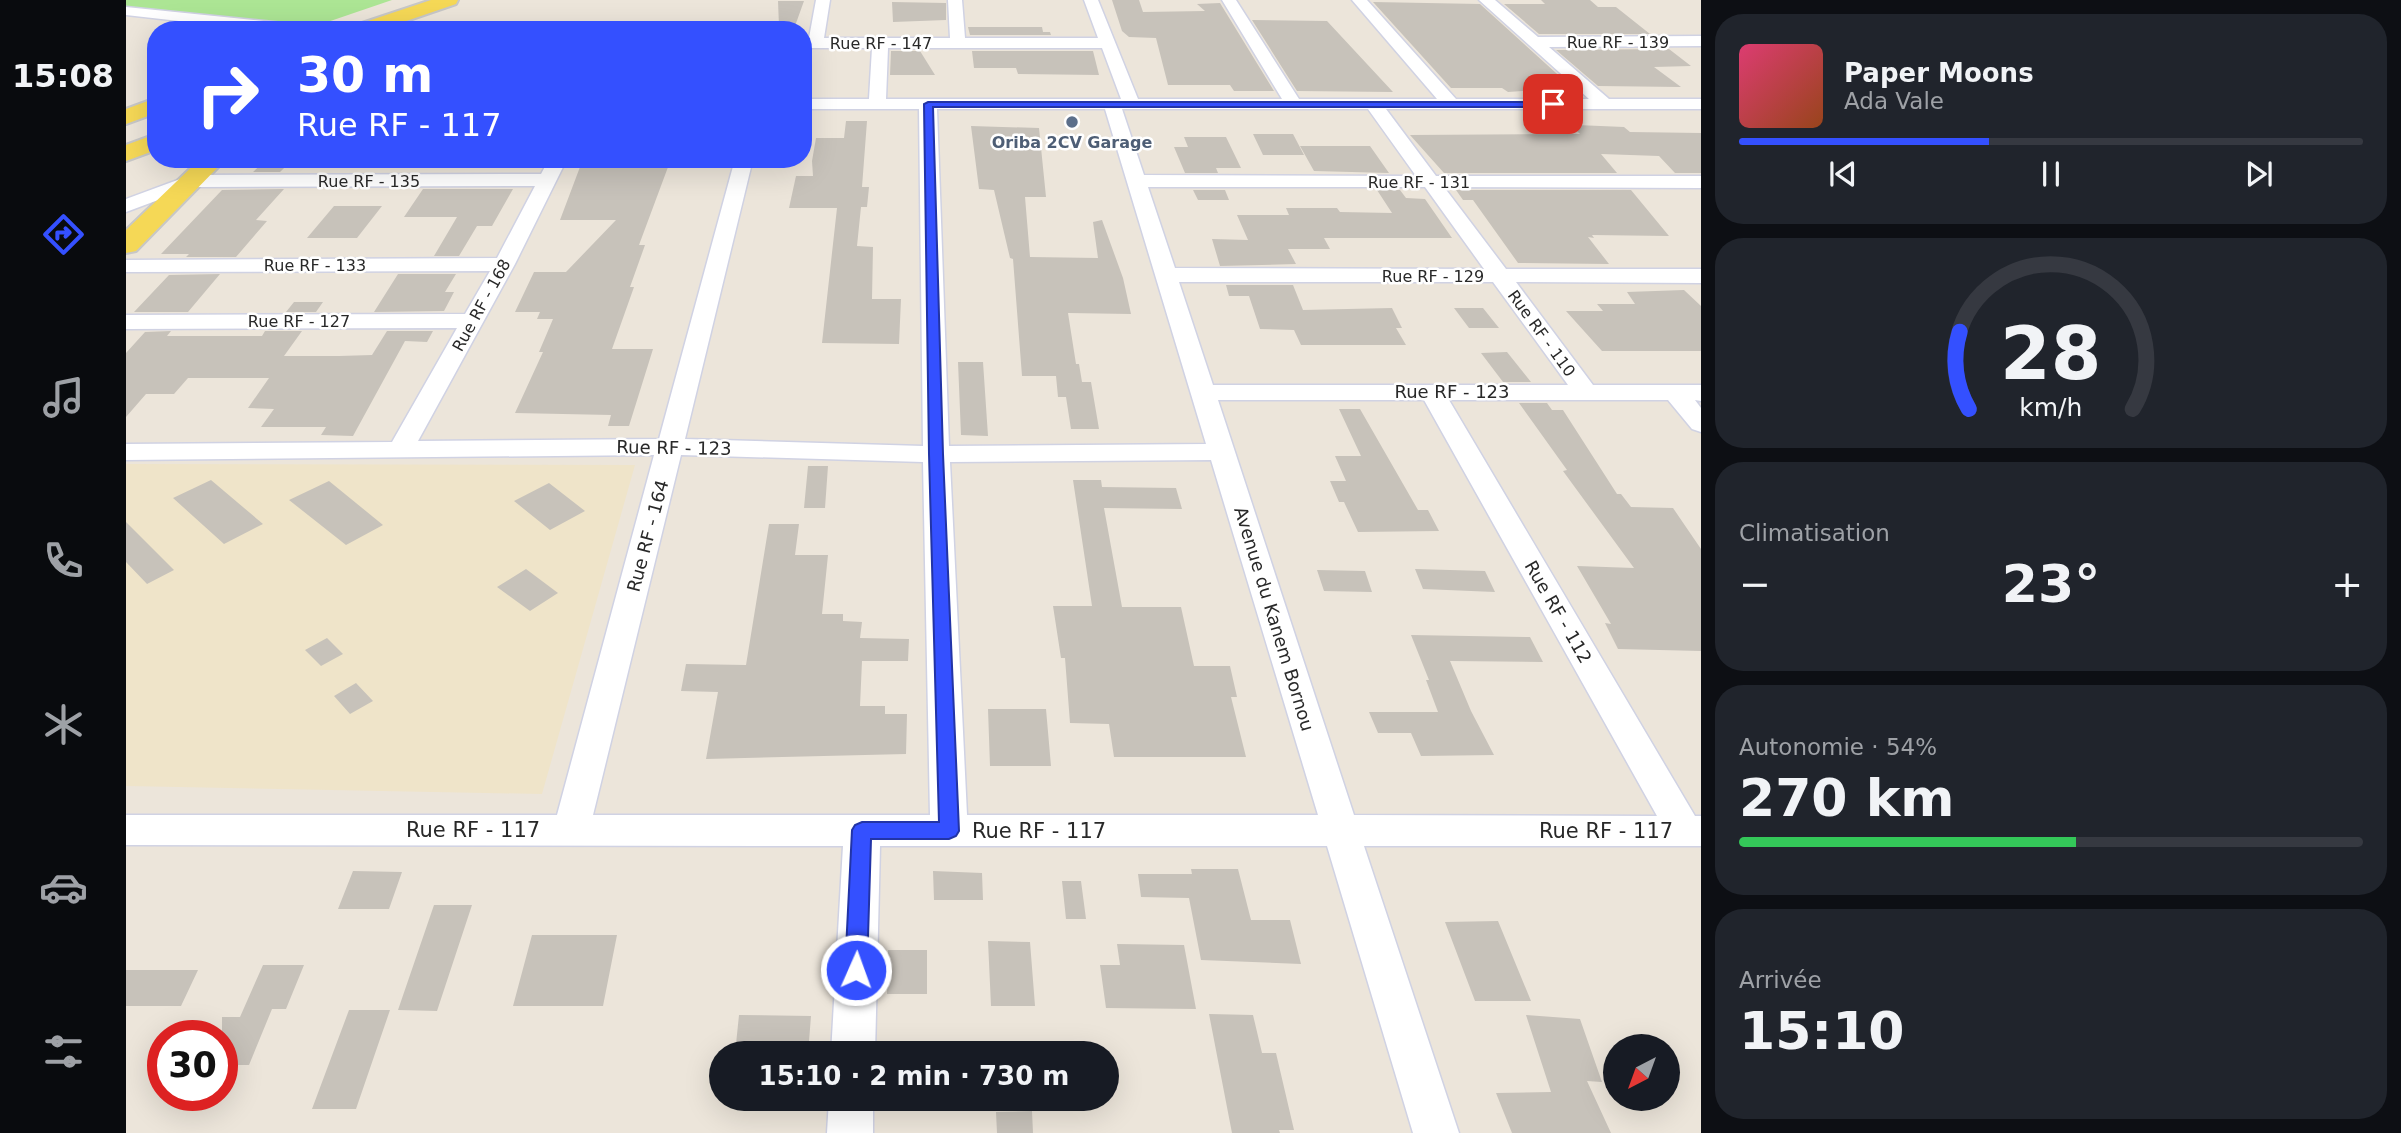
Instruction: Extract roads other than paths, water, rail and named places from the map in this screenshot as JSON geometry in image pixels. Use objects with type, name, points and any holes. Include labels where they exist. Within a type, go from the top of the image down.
[{"type":"main road","points":[[387,21],[449,0]]},
{"type":"main road","points":[[410,21],[466,0]]},
{"type":"main road","points":[[126,117],[147,109]]},
{"type":"main road","points":[[126,154],[147,145]]},
{"type":"main road","points":[[126,245],[205,168]]},
{"type":"street","points":[[812,36],[823,0]]},
{"type":"street","points":[[955,0],[958,43]]},
{"type":"street","name":"Avenue du Kanem Bornou","points":[[1091,0],[1108,43],[1136,181],[1436,1133]]},
{"type":"street","points":[[1229,0],[1294,104]]},
{"type":"street","points":[[1359,0],[1451,104]]},
{"type":"street","points":[[1486,0],[1605,104]]},
{"type":"street","points":[[126,11],[219,21]]},
{"type":"street","name":"Rue RF - 139","points":[[1535,42],[1701,41]]},
{"type":"street","name":"Rue RF - 147","points":[[812,43],[1108,43]]},
{"type":"street","points":[[877,104],[880,43]]},
{"type":"street","points":[[812,104],[1701,104]]},
{"type":"street","points":[[928,104],[936,454],[949,831]]},
{"type":"street","name":"Rue RF - 110","points":[[1373,104],[1586,393]]},
{"type":"street","name":"Rue RF - 168","points":[[401,449],[554,168]]},
{"type":"street","name":"Rue RF - 164","points":[[571,830],[742,168]]},
{"type":"street","name":"Rue RF - 135","points":[[191,181],[548,180]]},
{"type":"street","points":[[126,206],[191,181]]},
{"type":"street","name":"Rue RF - 131","points":[[1136,181],[1701,182]]},
{"type":"street","name":"Rue RF - 133","points":[[126,266],[503,264]]},
{"type":"street","name":"Rue RF - 129","points":[[1166,275],[1701,276]]},
{"type":"street","name":"Rue RF - 127","points":[[126,322],[472,321]]},
{"type":"street","name":"Rue RF - 123","points":[[1203,392],[1701,393]]},
{"type":"street","name":"Rue RF - 112","points":[[1432,392],[1693,831]]},
{"type":"street","points":[[1675,393],[1701,424]]},
{"type":"street","name":"Rue RF - 123","points":[[126,452],[671,447],[936,454],[1221,452]]},
{"type":"street","name":"Rue RF - 117","points":[[126,830],[1693,831]]},
{"type":"street","points":[[854,1041],[862,830]]},
{"type":"street","points":[[850,1133],[851,1111]]},
{"type":"place","name":"Oriba 2CV Garage","points":[[1072,122]]}]
